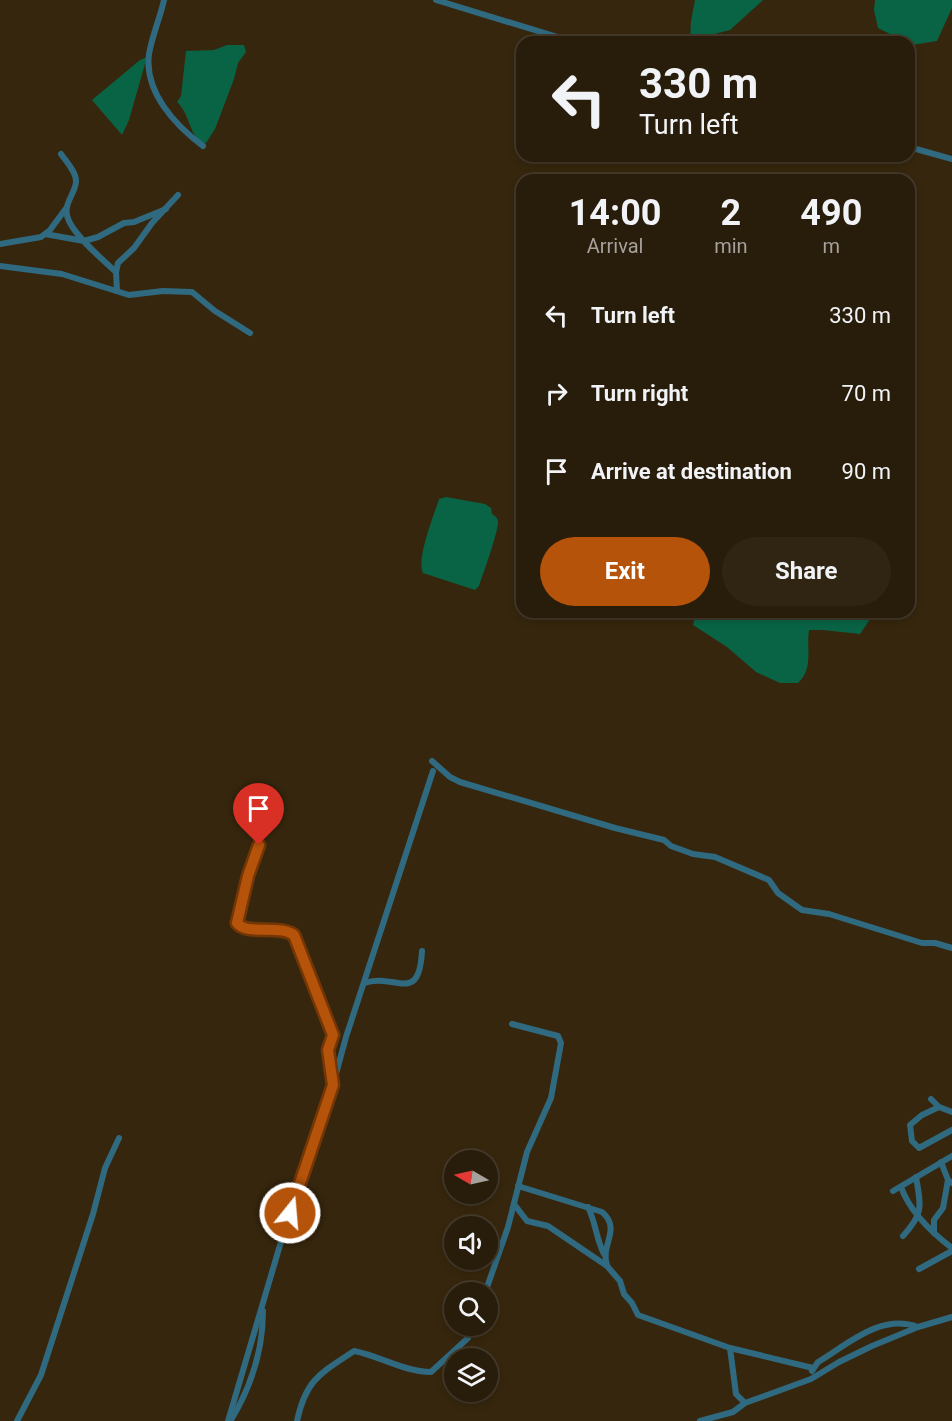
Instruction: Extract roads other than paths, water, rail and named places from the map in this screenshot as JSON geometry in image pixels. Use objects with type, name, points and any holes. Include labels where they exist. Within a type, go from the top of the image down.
[{"type":"street","points":[[164,0],[149,55],[152,86],[166,111],[183,131],[203,146]]},
{"type":"street","points":[[436,0],[554,36]]},
{"type":"street","points":[[915,149],[952,159]]},
{"type":"street","points":[[0,244],[41,237],[50,230],[67,207],[77,183],[75,175],[61,154]]},
{"type":"street","points":[[117,291],[118,263],[134,248],[178,195]]},
{"type":"street","points":[[67,207],[68,221],[84,241],[116,272]]},
{"type":"street","points":[[45,234],[84,241],[98,237],[124,223],[134,222],[166,209]]},
{"type":"street","points":[[0,266],[62,274],[129,295],[163,291],[192,292],[215,311],[250,333]]},
{"type":"street","points":[[432,760],[450,777],[460,782],[615,828],[664,840],[671,846],[693,854],[714,857],[731,863],[768,880],[778,893],[802,910],[829,914],[922,943],[935,943],[952,948]]},
{"type":"street","points":[[229,1421],[296,1191],[333,1085],[346,1037],[433,771]]},
{"type":"street","points":[[259,845],[248,876],[237,923],[243,928],[286,931],[294,935],[333,1035],[328,1050],[333,1085]]},
{"type":"street","points":[[364,983],[371,981],[407,984],[412,982],[420,974],[422,951]]},
{"type":"street","points":[[489,1282],[508,1227],[527,1152],[550,1098],[561,1044],[558,1036],[512,1024]]},
{"type":"street","points":[[931,1099],[939,1107],[950,1109]]},
{"type":"street","points":[[939,1107],[922,1115],[910,1125],[912,1142],[919,1148],[952,1130]]},
{"type":"street","points":[[17,1421],[41,1375],[93,1214],[105,1168],[119,1138]]},
{"type":"street","points":[[919,1269],[952,1250],[918,1216],[904,1197],[894,1191],[952,1156]]},
{"type":"street","points":[[934,1233],[934,1220],[943,1208],[950,1182],[941,1162]]},
{"type":"street","points":[[903,1236],[915,1222],[921,1205],[916,1177]]},
{"type":"street","points":[[518,1186],[602,1212],[609,1218],[611,1227],[604,1254]]},
{"type":"street","points":[[514,1204],[527,1221],[548,1226],[607,1266],[620,1281],[624,1294],[638,1315],[730,1348],[813,1368]]},
{"type":"street","points":[[588,1208],[593,1217],[598,1244],[607,1266]]},
{"type":"street","points":[[229,1421],[244,1399],[258,1359],[263,1325],[263,1304]]},
{"type":"street","points":[[700,1421],[733,1412],[745,1403],[811,1379],[864,1350],[918,1327],[952,1317]]},
{"type":"street","points":[[811,1379],[813,1368],[818,1362],[881,1324],[898,1322],[918,1327]]},
{"type":"street","points":[[297,1421],[304,1394],[317,1377],[354,1351],[368,1353],[421,1372],[431,1372],[469,1336]]},
{"type":"street","points":[[730,1348],[736,1394],[745,1403]]}]
